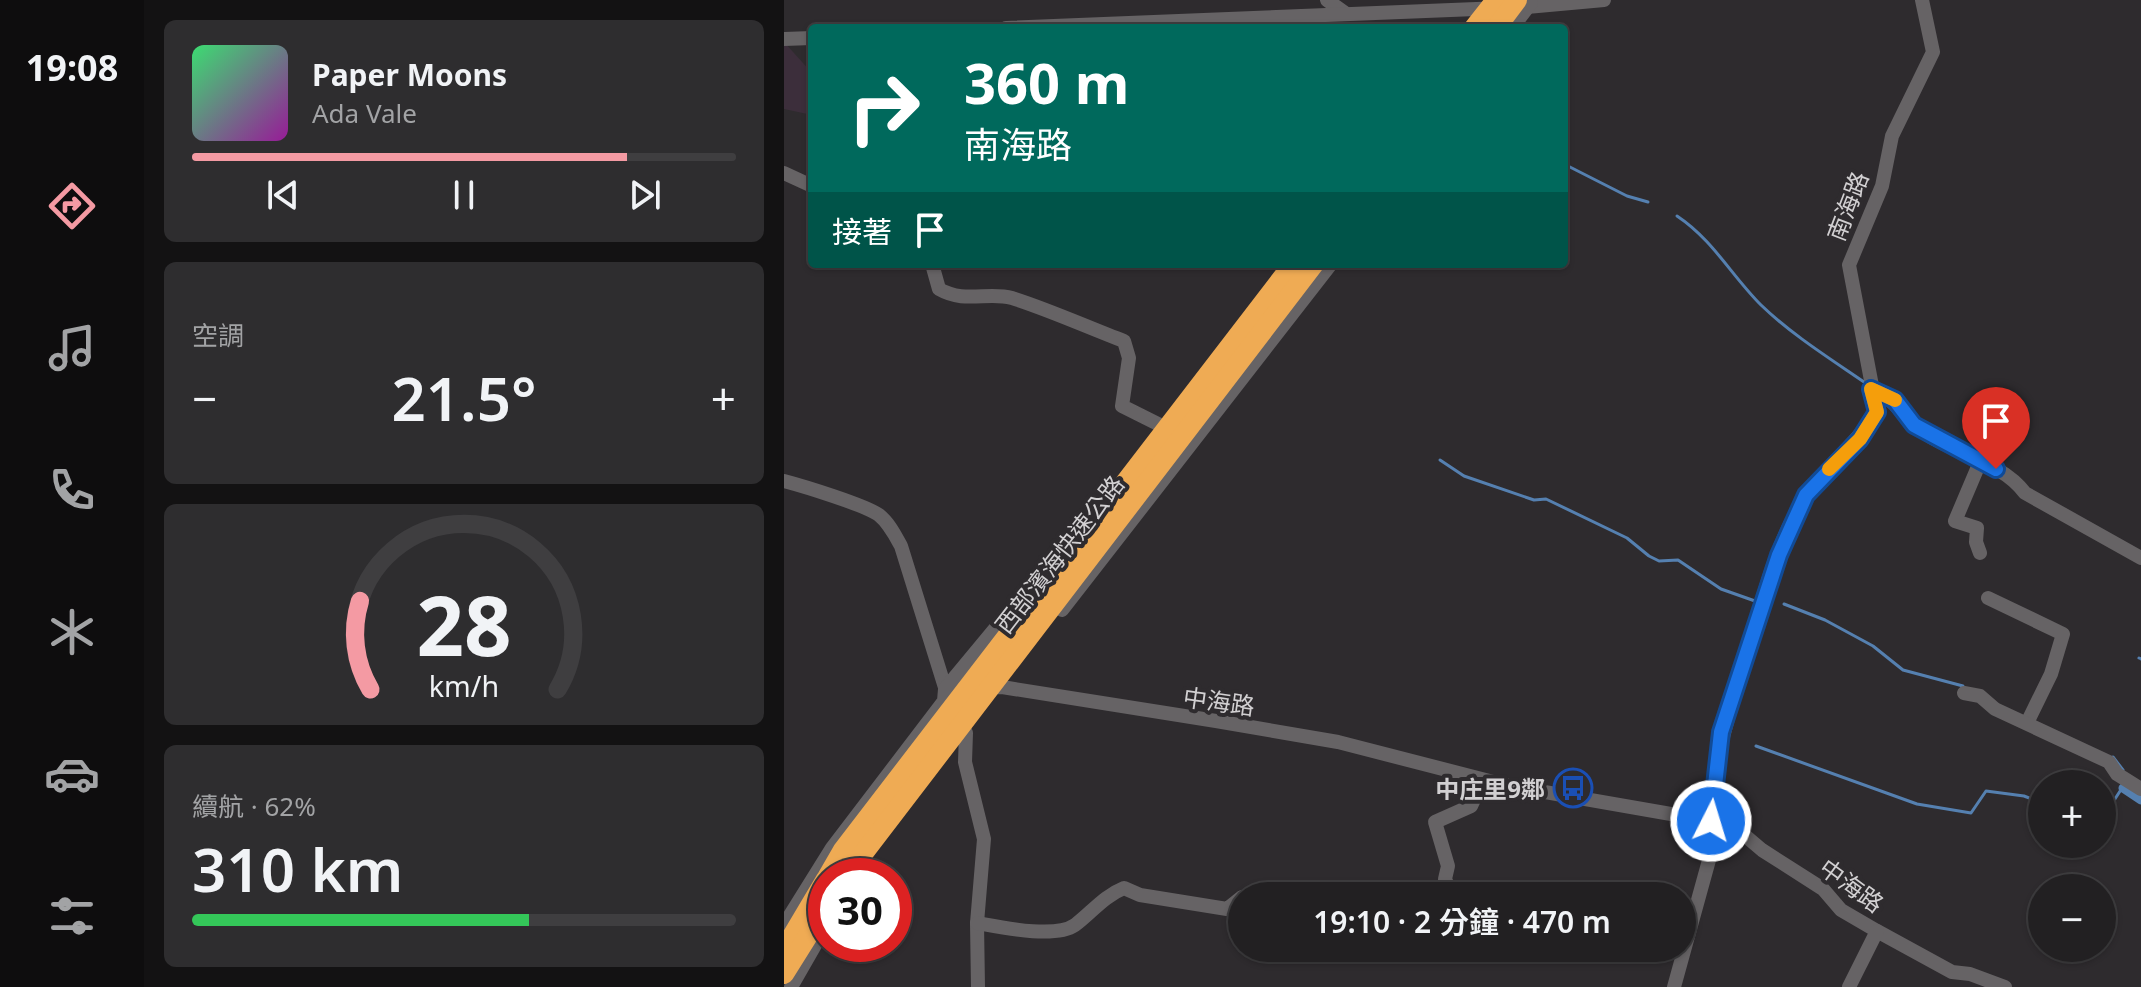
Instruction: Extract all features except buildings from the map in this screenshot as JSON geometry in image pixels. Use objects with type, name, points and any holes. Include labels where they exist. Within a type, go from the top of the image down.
[{"type":"highway","points":[[1500,24],[1524,2]]},
{"type":"highway","name":"西部濱海快速公路","points":[[838,858],[1290,268]]},
{"type":"highway","name":"西部濱海快速公路","points":[[860,858],[1311,268]]},
{"type":"highway","name":"西部濱海快速公路","points":[[784,950],[808,910]]},
{"type":"highway","points":[[784,974],[808,936]]},
{"type":"street","points":[[1327,0],[1345,13]]},
{"type":"street","points":[[1096,24],[1484,9],[1524,2],[1604,0]]},
{"type":"street","name":"南海路","points":[[1674,987],[1714,842],[1711,821],[1721,732],[1764,593],[1806,495],[1860,439],[1877,412],[1849,265],[1882,186],[1892,136],[1907,98],[1933,52],[1922,0]]},
{"type":"street","points":[[1514,24],[1524,2]]},
{"type":"street","points":[[1468,24],[1484,9]]},
{"type":"street","points":[[784,39],[808,38]]},
{"type":"street","points":[[784,173],[808,184]]},
{"type":"street","points":[[933,268],[939,289],[946,293],[975,299],[1010,297],[1124,341],[1129,358],[1122,406],[1162,426]]},
{"type":"street","points":[[784,925],[832,848],[944,701],[945,689],[1162,426],[1281,268]]},
{"type":"street","points":[[871,858],[1328,268]]},
{"type":"street","points":[[1871,389],[1895,400],[1914,425],[1980,462],[2013,476],[2025,493],[2141,558]]},
{"type":"street","points":[[1980,462],[1955,521],[1977,528],[1976,542],[1980,553]]},
{"type":"street","points":[[784,481],[864,509],[887,524],[901,546],[945,689],[966,733],[965,762],[984,839],[977,923],[978,987]]},
{"type":"street","points":[[1988,598],[2063,634],[2051,674],[2027,723]]},
{"type":"street","name":"中海路","points":[[945,689],[1002,687],[1338,742],[1483,780],[1711,821],[1742,833],[1762,850],[1823,889],[1841,910],[1877,931],[1952,972],[1970,974],[2005,987]]},
{"type":"street","points":[[1964,693],[1980,696],[1995,709],[2109,762],[2129,781]]},
{"type":"street","points":[[1446,882],[1448,866],[1435,822],[1471,806],[1483,780]]},
{"type":"street","points":[[977,923],[1025,931],[1072,928],[1111,893],[1124,888],[1140,895],[1228,908]]},
{"type":"street","name":"中海路","points":[[1849,987],[1877,931]]},
{"type":"street","points":[[791,987],[808,957]]},
{"type":"shaded area","points":[[784,42],[808,69],[808,114],[784,109]]},
{"type":"waterway","points":[[1568,166],[1627,196],[1648,202]]},
{"type":"waterway","points":[[1677,216],[1701,236],[1773,316],[1864,382]]},
{"type":"waterway","points":[[1920,421],[1966,447]]},
{"type":"waterway","points":[[1440,460],[1464,476],[1534,500],[1546,499],[1627,538],[1659,561],[1678,560],[1721,589],[1755,601]]},
{"type":"waterway","points":[[1784,604],[1825,620],[1873,646],[1903,670],[1963,686]]},
{"type":"waterway","points":[[1756,746],[1917,804],[1971,813],[1986,791],[2028,798]]},
{"type":"waterway","points":[[2113,757],[2123,770]]},
{"type":"waterway","points":[[2116,797],[2124,785]]},
{"type":"waterway","points":[[2123,788],[2141,800]]},
{"type":"slow traffic","points":[[1829,469],[1860,439],[1877,412],[1871,389],[1895,400]]},
{"type":"place","name":"中庄里9鄰","points":[[1573,788]]},
{"type":"route","points":[[1711,821],[1721,732],[1760,605],[1806,495],[1860,439],[1877,412],[1871,389],[1895,400],[1914,425],[1996,469]]}]
